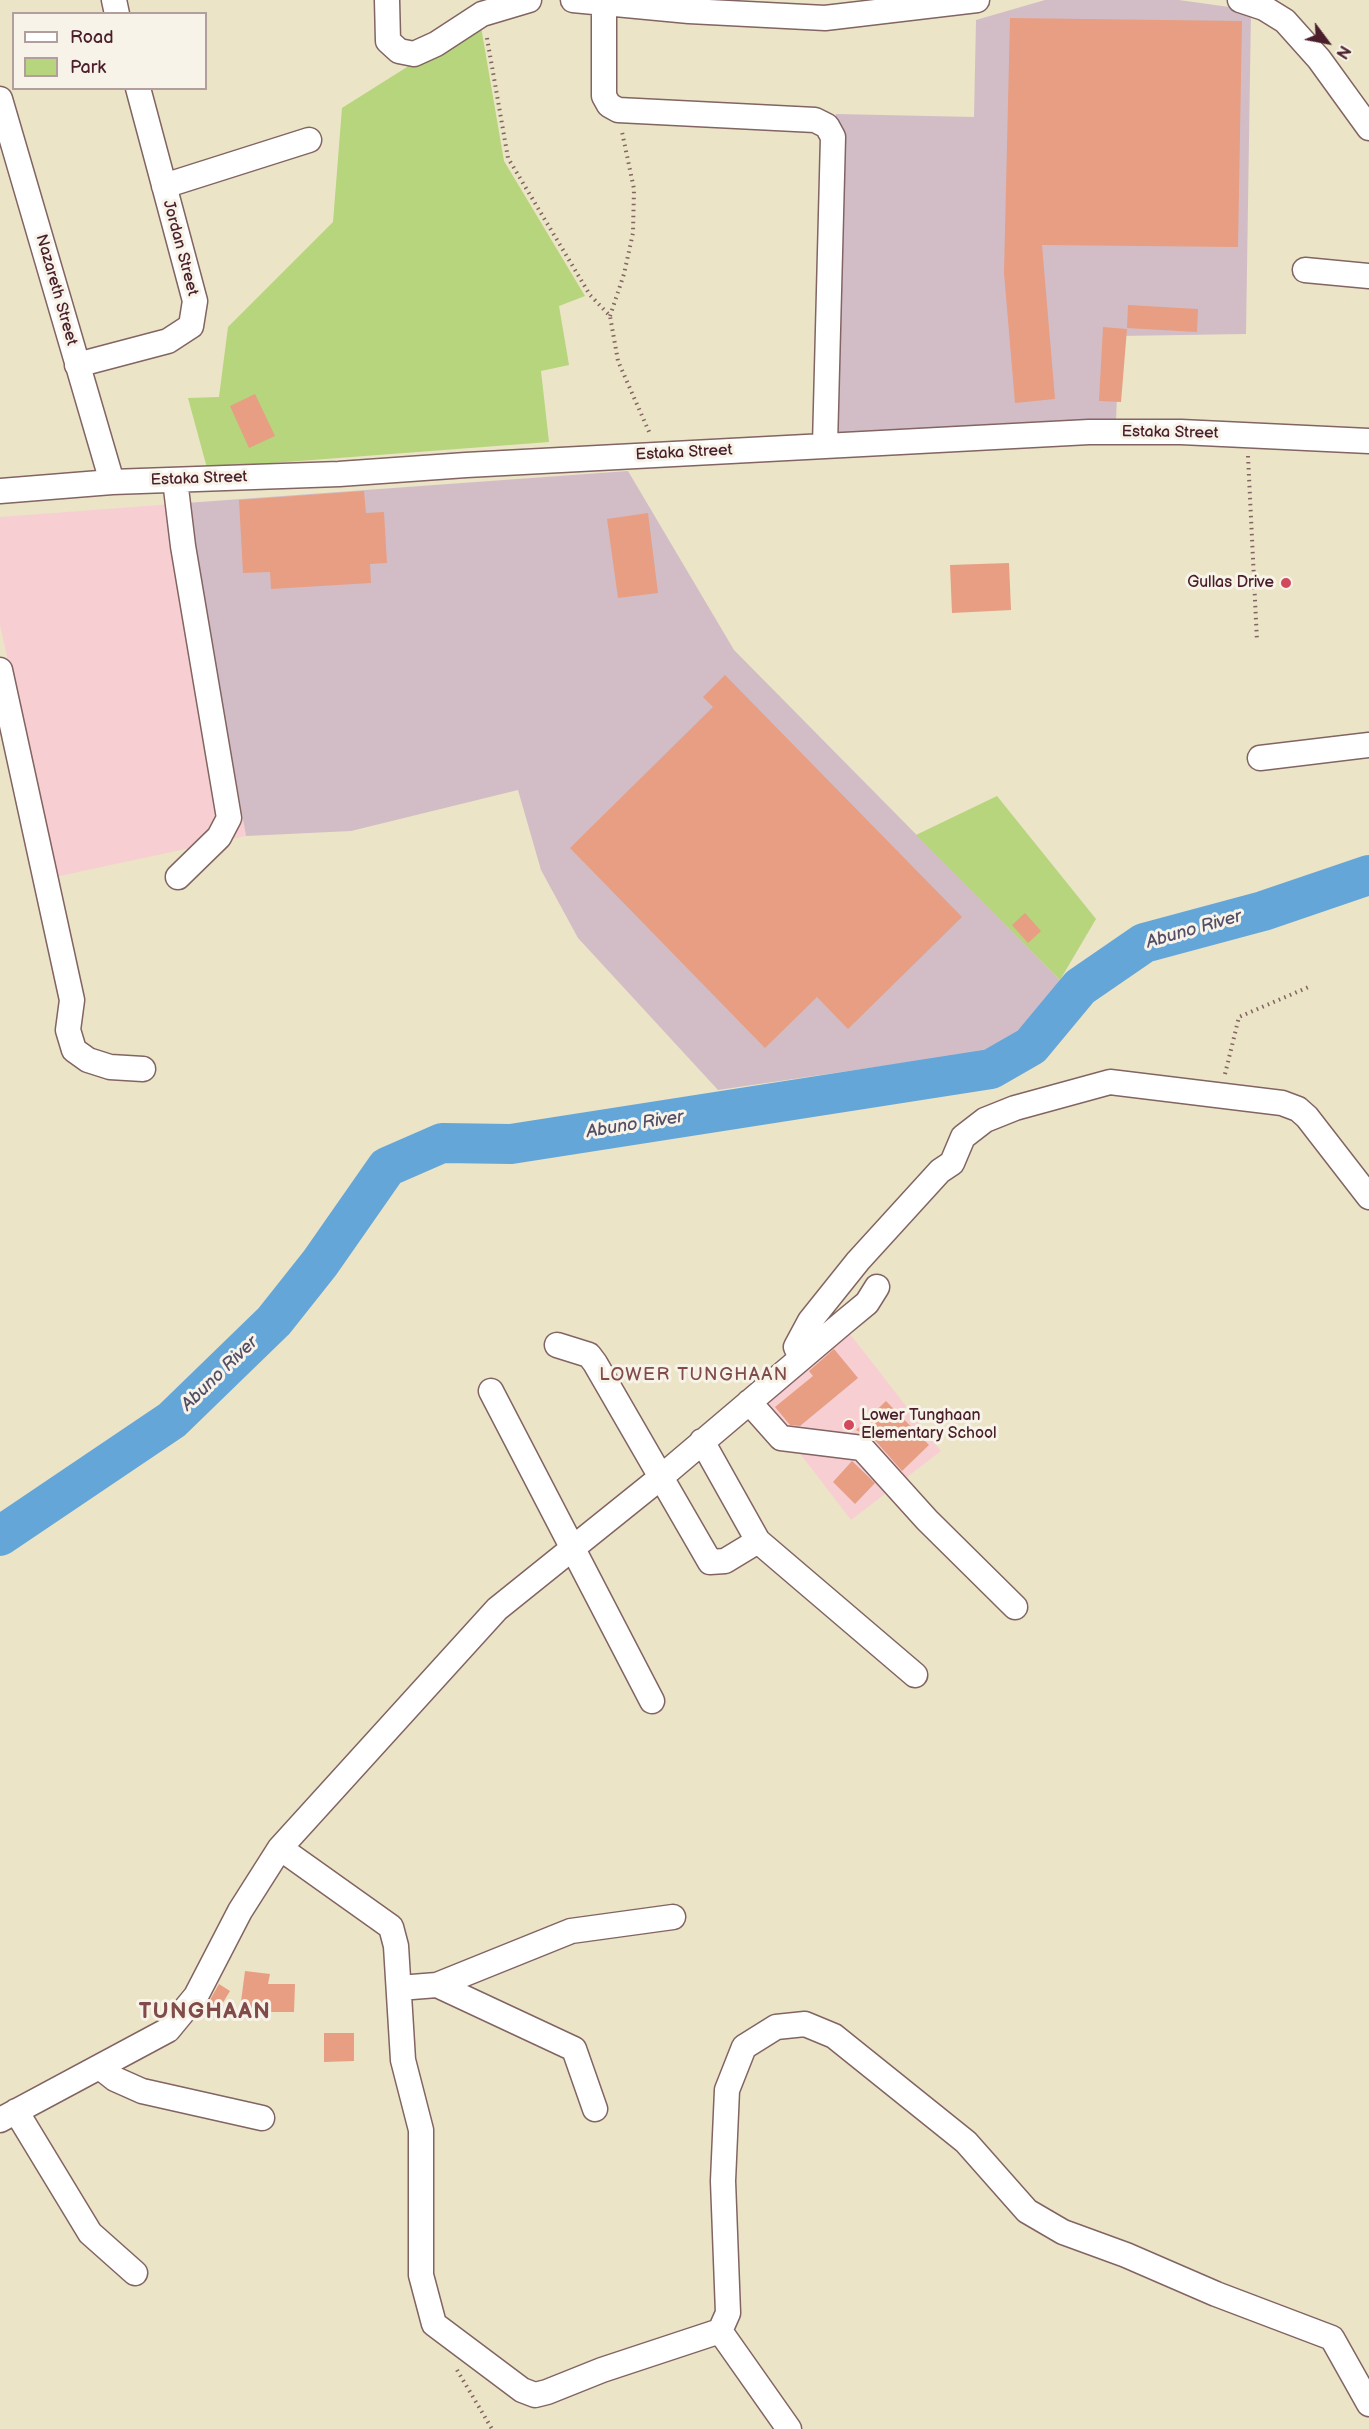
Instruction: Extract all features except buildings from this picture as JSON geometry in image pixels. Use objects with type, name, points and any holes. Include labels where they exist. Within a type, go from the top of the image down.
[{"type":"street","points":[[387,0],[388,41],[399,51],[414,54],[436,44],[482,14],[529,0]]},
{"type":"street","points":[[573,0],[689,6],[825,18],[977,0]]},
{"type":"street","points":[[1240,0],[1264,8],[1285,21],[1319,59],[1369,128]]},
{"type":"street","points":[[604,3],[604,96],[609,105],[618,110],[815,120],[827,126],[833,137],[825,445]]},
{"type":"street","name":"Jordan Street","points":[[77,365],[168,340],[191,326],[195,301],[139,90]]},
{"type":"street","name":"Nazareth Street","points":[[0,99],[112,482]]},
{"type":"street","points":[[164,186],[309,140]]},
{"type":"street","points":[[1305,270],[1369,276]]},
{"type":"street","name":"Estaka Street","points":[[0,491],[112,482],[339,474],[659,454],[1089,432],[1247,435],[1369,441]]},
{"type":"street","points":[[175,480],[183,546],[229,818],[219,837],[178,877]]},
{"type":"street","points":[[0,670],[72,1000],[68,1030],[74,1050],[88,1060],[110,1067],[143,1069]]},
{"type":"street","points":[[1260,758],[1369,745]]},
{"type":"street","points":[[801,1358],[796,1347],[810,1321],[858,1261],[933,1179],[952,1163],[963,1137],[985,1120],[1015,1108],[1110,1082],[1282,1103],[1298,1109],[1307,1117],[1369,1197]]},
{"type":"street","points":[[135,2272],[90,2233],[8,2116],[168,2030],[196,1996],[240,1911],[280,1848],[497,1609],[570,1548],[660,1478],[867,1303],[877,1287]]},
{"type":"street","points":[[557,1345],[590,1355],[710,1562],[725,1561],[758,1541]]},
{"type":"street","points":[[491,1391],[570,1548],[652,1701]]},
{"type":"street","points":[[749,1402],[782,1438],[862,1448],[927,1520],[1015,1607]]},
{"type":"street","points":[[702,1441],[758,1541],[915,1675]]},
{"type":"street","points":[[280,1848],[391,1927],[396,1946],[403,2060],[421,2130],[421,2275],[434,2324],[522,2390],[535,2395],[659,2350],[720,2331],[728,2313],[723,2181],[727,2090],[744,2047],[776,2027],[805,2024],[834,2036],[966,2142],[1027,2211],[1063,2232],[1332,2338],[1369,2404]]},
{"type":"street","points":[[399,1988],[437,1985],[571,1930],[673,1917]]},
{"type":"street","points":[[437,1985],[574,2049],[595,2109]]},
{"type":"street","points":[[101,2068],[115,2079],[142,2091],[262,2118]]},
{"type":"street","points":[[720,2331],[789,2429]]},
{"type":"path","points":[[482,14],[508,158],[590,295],[610,316]]},
{"type":"path","points":[[618,110],[634,189],[633,233],[624,274],[610,316],[618,361],[659,454]]},
{"type":"path","points":[[1247,435],[1257,641]]},
{"type":"path","points":[[1220,1097],[1239,1017],[1311,986]]},
{"type":"path","points":[[453,2364],[492,2429]]},
{"type":"shaded area","points":[[1045,0],[1179,0],[1251,10],[1246,334],[1119,336],[1116,423],[1006,423],[833,435],[836,114],[974,117],[976,20]]},
{"type":"shaded area","points":[[628,471],[734,650],[1060,980],[1028,1028],[986,1051],[718,1090],[578,938],[541,870],[518,790],[351,831],[246,836],[186,503]]},
{"type":"shaded area","points":[[186,503],[246,836],[55,877],[0,625],[0,517]]},
{"type":"shaded area","name":"Lower Tunghaan Elementary School","points":[[847,1330],[941,1451],[851,1520],[758,1399]]},
{"type":"green space","points":[[480,21],[504,161],[585,296],[559,306],[569,365],[541,371],[549,442],[207,468],[188,398],[219,397],[228,327],[333,222],[342,108]]},
{"type":"green space","points":[[997,796],[1096,919],[1060,980],[916,835]]},
{"type":"waterway","name":"Abuno River","points":[[0,1536],[172,1420],[274,1321],[320,1263],[387,1167],[442,1143],[511,1144],[991,1069],[1031,1046],[1080,987],[1144,943],[1263,911],[1369,875]]},
{"type":"place","name":"Gullas Drive","points":[[1286,583]]},
{"type":"place","name":"Lower Tunghaan Elementary School","points":[[849,1425]]},
{"type":"district","name":"LOWER TUNGHAAN","points":[[694,1375]]},
{"type":"district","name":"TUNGHAAN","points":[[205,2012]]}]
